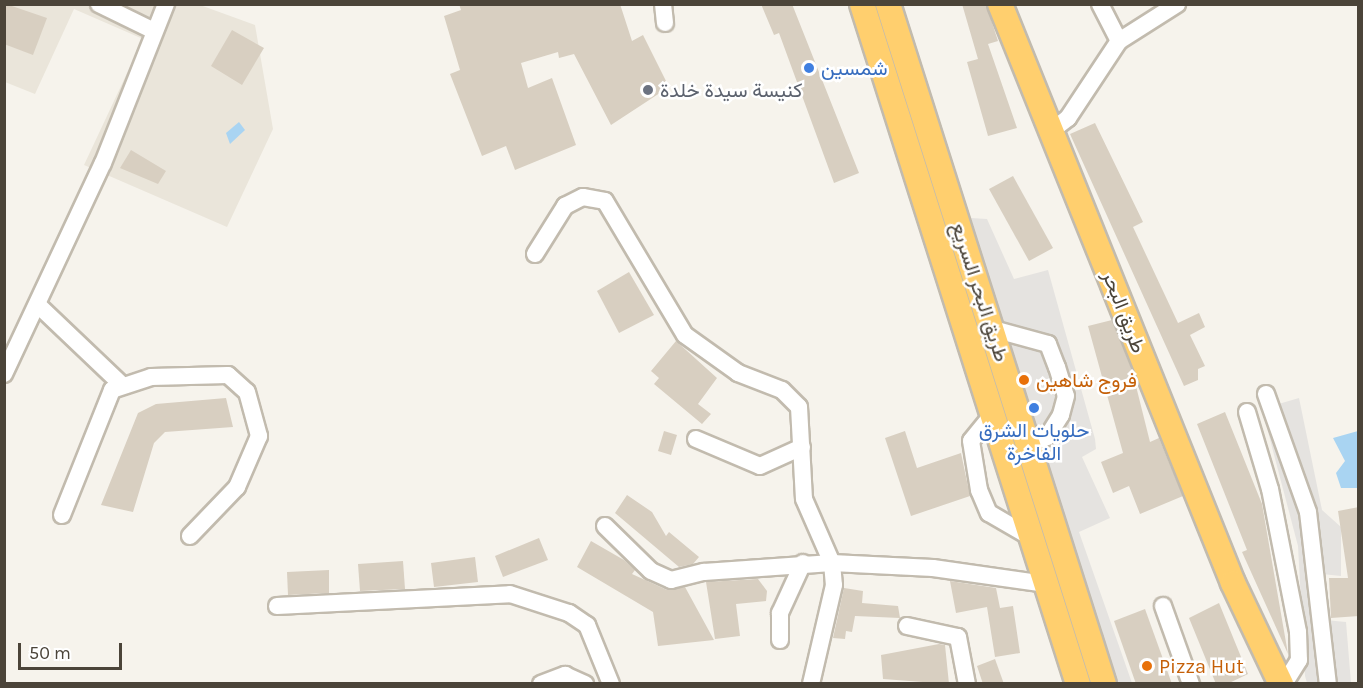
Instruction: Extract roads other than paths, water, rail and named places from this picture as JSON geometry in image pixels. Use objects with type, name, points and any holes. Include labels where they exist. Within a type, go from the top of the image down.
[{"type":"highway","name":"طريق البحر السريع","points":[[862,4],[1078,684]]},
{"type":"highway","name":"طريق البحر السريع","points":[[888,4],[1104,684]]},
{"type":"highway","name":"طريق البحر","points":[[1000,4],[1233,583],[1282,684]]},
{"type":"street","points":[[99,4],[154,31]]},
{"type":"street","points":[[4,374],[103,164],[165,4]]},
{"type":"street","points":[[663,4],[665,23]]},
{"type":"street","points":[[1100,4],[1119,40]]},
{"type":"street","points":[[1050,132],[1068,118],[1119,40],[1177,4]]},
{"type":"street","points":[[536,254],[565,206],[583,197],[606,201],[685,335],[738,373],[782,390],[799,407],[804,499],[832,563],[832,595],[811,684]]},
{"type":"street","points":[[38,304],[122,384]]},
{"type":"street","points":[[993,329],[1048,344],[1058,367],[1066,396],[1061,416],[1047,437],[1028,445]]},
{"type":"street","points":[[62,515],[104,399],[122,384],[190,374],[228,375],[247,392],[256,411],[259,436],[248,470],[190,536]]},
{"type":"street","points":[[1266,394],[1308,512],[1328,684]]},
{"type":"street","points":[[1247,412],[1270,489],[1298,632],[1299,660],[1282,684]]},
{"type":"street","points":[[992,415],[971,441],[979,490],[989,513],[1030,537]]},
{"type":"street","points":[[696,440],[760,466],[802,447]]},
{"type":"street","points":[[605,526],[651,571],[671,580],[803,563],[832,563],[933,568],[1045,584]]},
{"type":"street","points":[[780,640],[780,613],[803,563]]},
{"type":"street","points":[[277,606],[510,594],[569,614],[587,625],[611,684]]},
{"type":"street","points":[[1163,606],[1191,684]]},
{"type":"street","points":[[907,626],[958,638],[967,684]]},
{"type":"street","points":[[541,684],[565,675],[585,684]]},
{"type":"water","points":[[239,122],[245,130],[230,144],[226,133]]},
{"type":"water","points":[[1358,431],[1358,488],[1341,488],[1336,473],[1345,461],[1333,438]]},
{"type":"place","name":"شمسين","points":[[809,68]]},
{"type":"place","name":"كنيسة سيدة خلدة","points":[[648,90]]},
{"type":"place","name":"فروج شاهين","points":[[1024,380]]},
{"type":"place","name":"حلويات الشرق الفاخرة","points":[[1034,408]]},
{"type":"place","name":"Pizza Hut","points":[[1147,666]]}]
